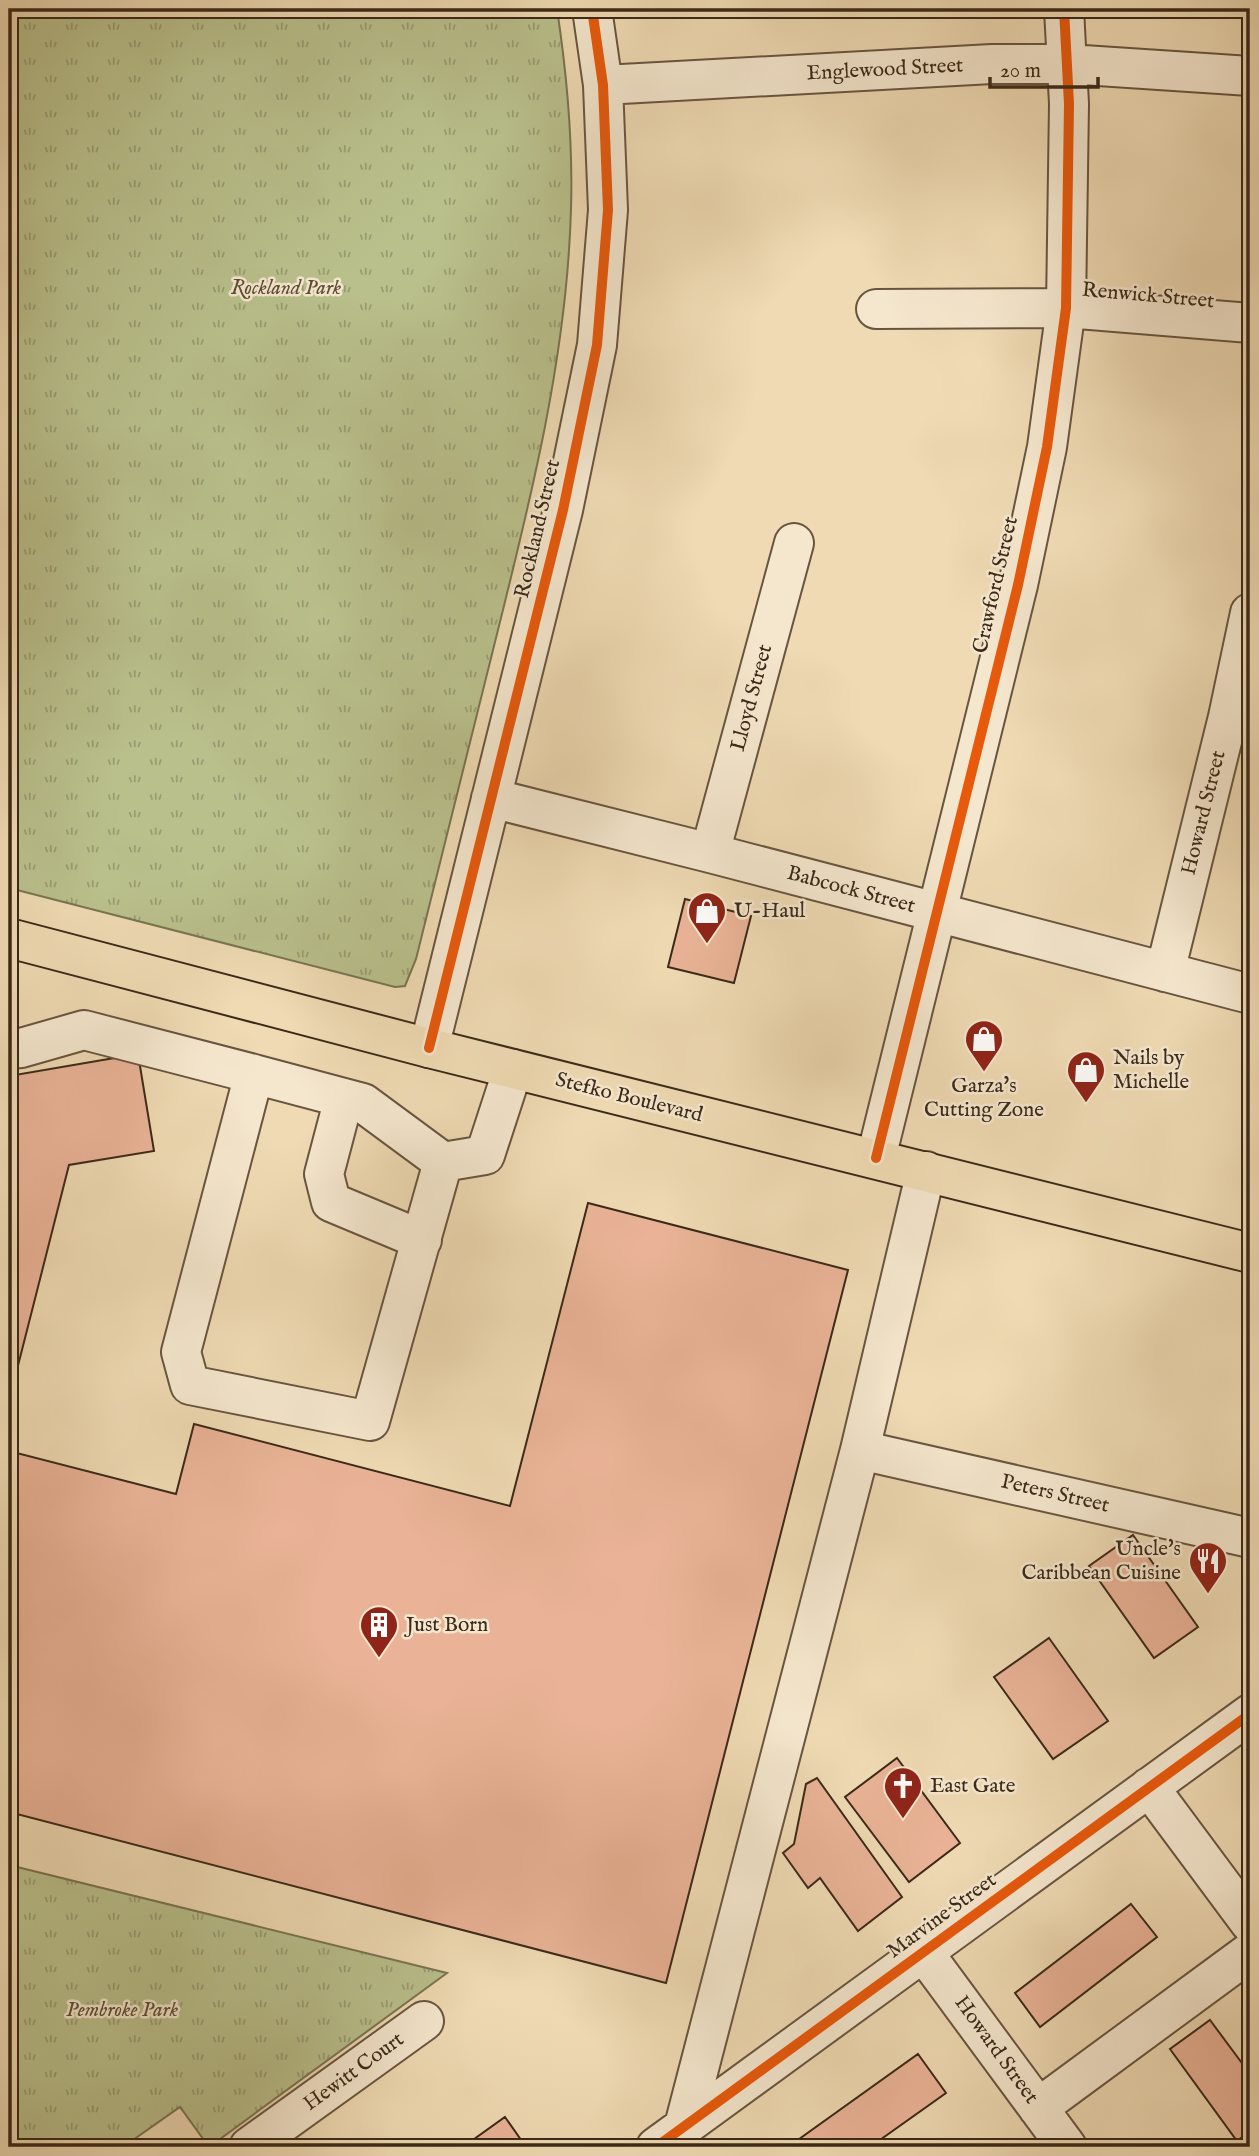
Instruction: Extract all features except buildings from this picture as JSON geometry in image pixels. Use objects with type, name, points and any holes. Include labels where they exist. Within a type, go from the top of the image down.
[{"type":"main road","name":"Stefko Boulevard","points":[[9,938],[429,1048],[1250,1253]]},
{"type":"street","name":"Rockland Street","points":[[429,1048],[563,510],[597,345],[608,210],[603,85],[592,9]]},
{"type":"street","name":"Crawford Street","points":[[876,1158],[1018,585],[1047,447],[1066,308],[1069,168],[1068,64],[1064,9]]},
{"type":"street","name":"Englewood Street","points":[[603,85],[992,64],[1068,64],[1250,76]]},
{"type":"street","name":"Renwick Street","points":[[876,309],[1066,308],[1250,323]]},
{"type":"street","name":"Lloyd Street","points":[[710,853],[794,543]]},
{"type":"street","name":"Howard Street","points":[[1166,972],[1228,717],[1250,613]]},
{"type":"street","name":"Babcock Street","points":[[491,798],[1250,994]]},
{"type":"street","points":[[9,1049],[84,1030],[254,1074],[363,1103],[443,1162],[485,1155],[513,1069]]},
{"type":"street","points":[[254,1074],[181,1352],[190,1385],[369,1421],[443,1162]]},
{"type":"street","points":[[344,1098],[324,1174],[331,1202],[422,1240]]},
{"type":"street","points":[[670,2137],[860,1450],[926,1171]]},
{"type":"street","name":"Peters Street","points":[[860,1450],[1250,1538]]},
{"type":"street","name":"Marvine Street","points":[[670,2137],[1250,1714]]},
{"type":"street","points":[[1149,1787],[1250,1923]]},
{"type":"street","points":[[1038,2108],[1250,1952]]},
{"type":"street","name":"Howard Street","points":[[924,1954],[1067,2147]]},
{"type":"street","name":"Hewitt Court","points":[[249,2147],[424,2021]]},
{"type":"green space","name":"Rockland Park","points":[[9,9],[557,9],[568,109],[571,209],[568,264],[554,374],[533,483],[507,592],[416,959],[405,986],[395,987],[9,888]]},
{"type":"green space","name":"Pembroke Park","points":[[9,1865],[447,1973],[209,2147],[180,2107],[123,2147],[9,2147]]},
{"type":"cycle path","points":[[429,1048],[563,510],[597,345],[608,210],[603,85],[592,9]]},
{"type":"cycle path","points":[[876,1158],[1018,585],[1047,447],[1066,308],[1069,104],[1064,9]]},
{"type":"cycle path","points":[[656,2147],[1250,1714]]},
{"type":"place","name":"U-Haul","points":[[707,945]]},
{"type":"place","name":"Garza's Cutting Zone","points":[[984,1073]]},
{"type":"place","name":"Nails by Michelle","points":[[1086,1104]]},
{"type":"place","name":"Uncle's Caribbean Cuisine","points":[[1208,1595]]},
{"type":"place","name":"Just Born","points":[[379,1659]]},
{"type":"place","name":"East Gate","points":[[903,1820]]}]
